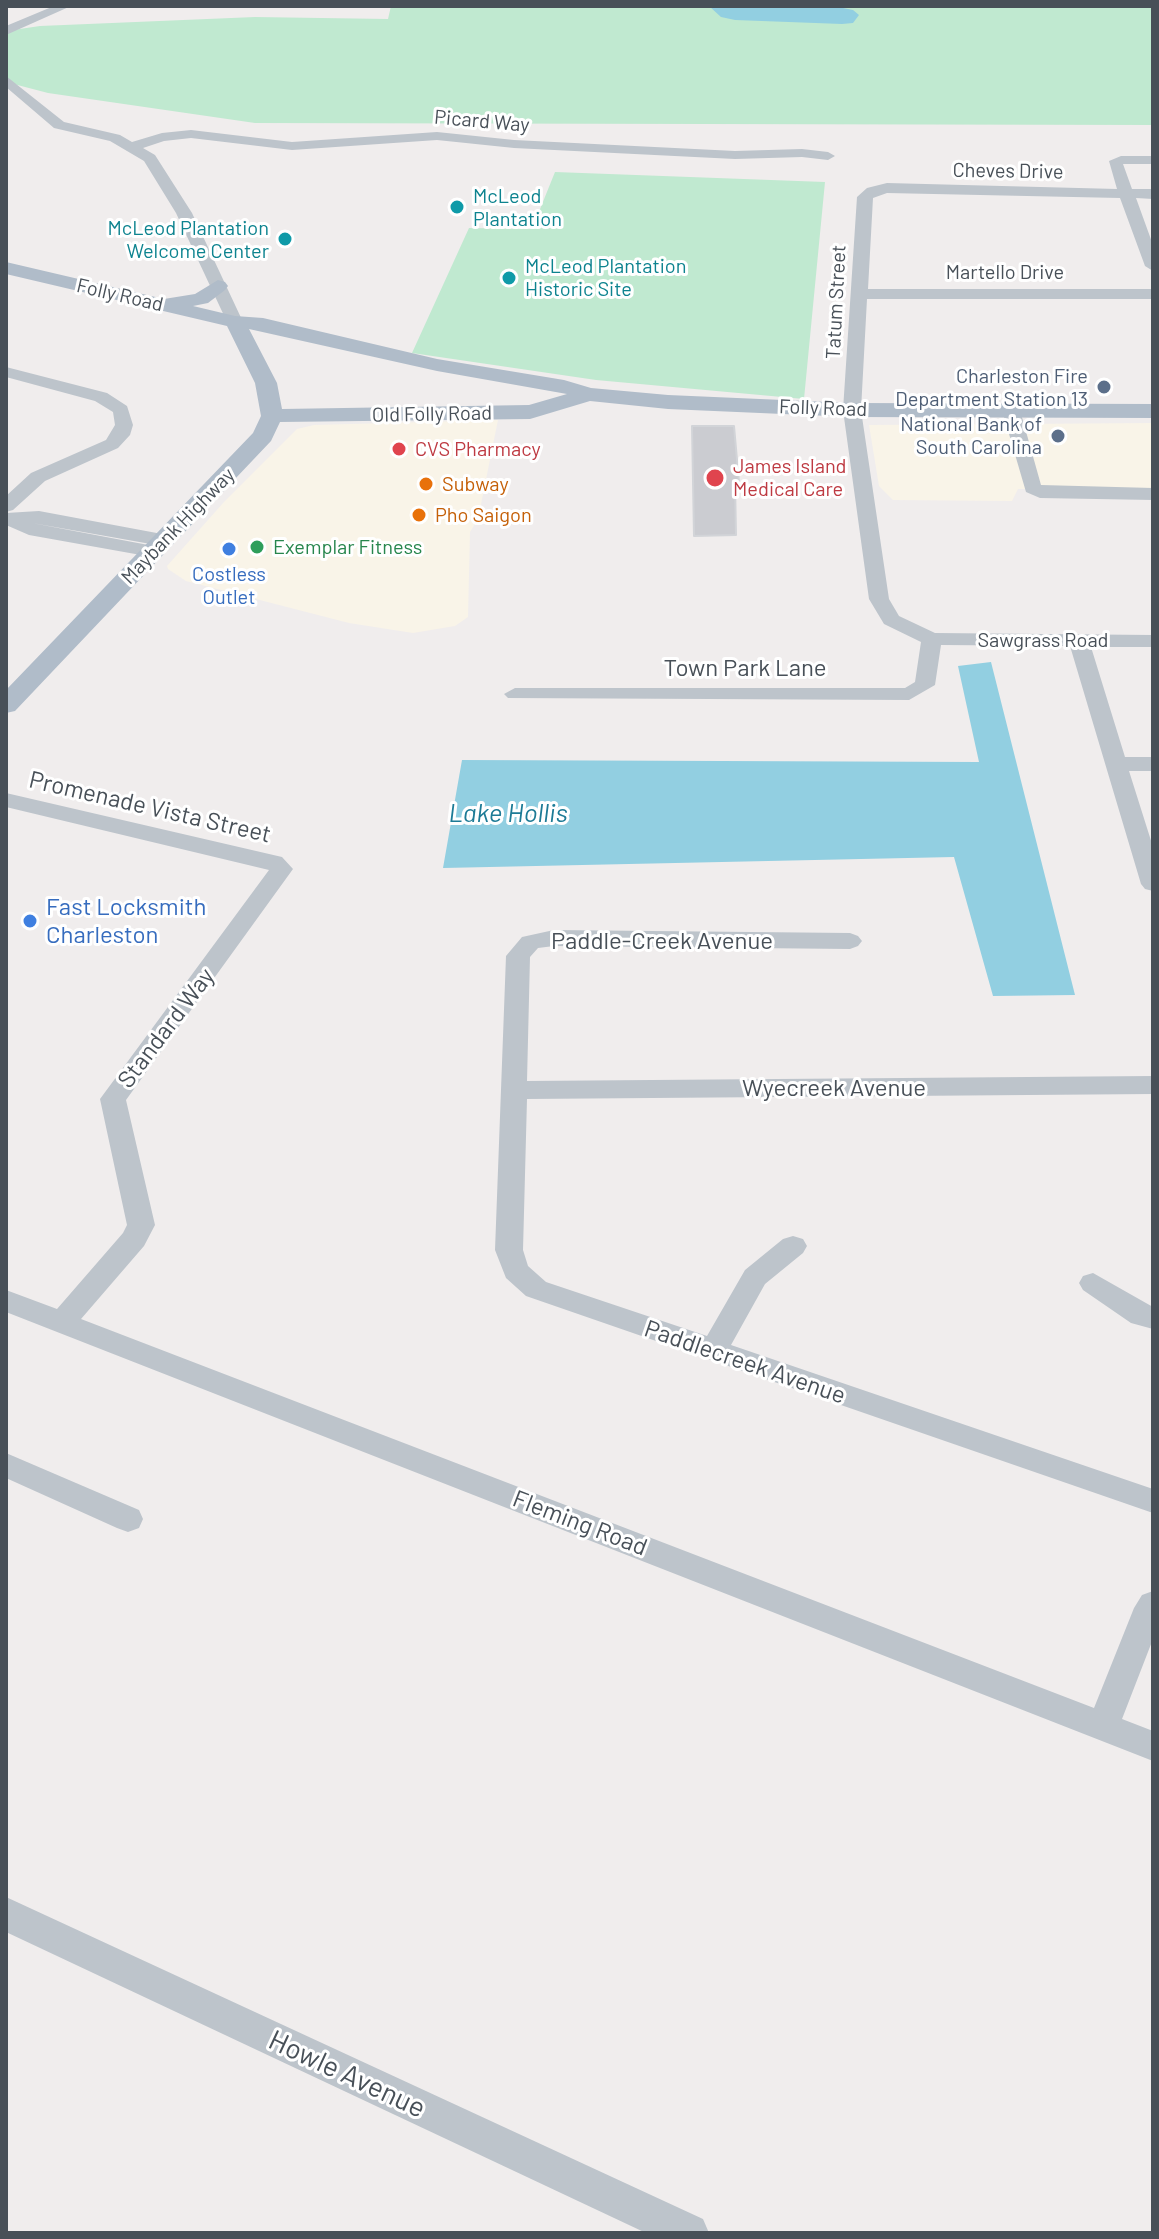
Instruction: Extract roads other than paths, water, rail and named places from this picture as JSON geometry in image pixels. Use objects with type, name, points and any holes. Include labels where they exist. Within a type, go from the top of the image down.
[{"type":"main road","name":"Folly Road","points":[[6,268],[235,322],[263,324],[437,365],[564,386],[589,394]]},
{"type":"main road","points":[[141,300],[188,301],[210,294],[218,286]]},
{"type":"main road","points":[[235,322],[266,383],[272,416]]},
{"type":"main road","name":"Folly Road","points":[[235,322],[255,333],[465,381],[559,396],[589,394],[668,402],[852,410],[1153,411]]},
{"type":"main road","points":[[465,381],[496,389],[510,397],[511,401],[504,408],[481,413]]},
{"type":"main road","name":"Old Folly Road","points":[[272,416],[530,412],[589,394]]},
{"type":"main road","name":"Maybank Highway","points":[[6,705],[239,464],[263,436],[272,416]]},
{"type":"street","points":[[6,31],[65,6]]},
{"type":"street","points":[[6,80],[59,125],[115,138],[134,146],[150,158],[184,213],[235,322]]},
{"type":"street","name":"Picard Way","points":[[134,146],[162,137],[191,134],[292,146],[437,136],[514,144],[735,155],[802,153],[828,156]]},
{"type":"street","points":[[1153,160],[1116,161],[1153,266]]},
{"type":"street","name":"Cheves Drive","points":[[865,197],[872,191],[887,188],[1153,194]]},
{"type":"street","name":"Tatum Street","points":[[865,197],[852,410],[883,610],[902,627],[932,639]]},
{"type":"street","name":"Martello Drive","points":[[858,294],[1153,294]]},
{"type":"street","points":[[6,372],[101,397],[121,410],[124,425],[121,435],[112,444],[100,452],[38,477],[6,506]]},
{"type":"street","points":[[1011,410],[1033,488],[1048,494],[1153,494]]},
{"type":"street","points":[[6,517],[39,517],[157,546]]},
{"type":"street","name":"Sawgrass Road","points":[[932,639],[1153,641]]},
{"type":"street","name":"Town Park Lane","points":[[515,694],[909,694],[925,685],[932,639]]},
{"type":"street","points":[[1079,641],[1153,884]]},
{"type":"street","points":[[1118,764],[1153,764]]},
{"type":"street","name":"Promenade Vista Street","points":[[6,800],[274,862],[281,867]]},
{"type":"street","name":"Standard Way","points":[[62,1322],[134,1239],[141,1225],[113,1099],[280,874],[281,867]]},
{"type":"street","name":"Paddle-Creek Avenue","points":[[515,1090],[518,956],[530,942],[554,938],[850,941]]},
{"type":"street","name":"Wyecreek Avenue","points":[[515,1090],[1153,1085]]},
{"type":"street","name":"Paddlecreek Avenue","points":[[515,1090],[509,1250],[516,1271],[536,1289],[1153,1501]]},
{"type":"street","points":[[713,1351],[755,1277],[793,1246]]},
{"type":"street","points":[[1093,1283],[1141,1315],[1153,1318]]},
{"type":"street","name":"Fleming Road","points":[[6,1301],[1153,1746]]},
{"type":"street","points":[[6,1465],[128,1519]]},
{"type":"street","points":[[1103,1726],[1153,1604]]},
{"type":"street","name":"Howle Avenue","points":[[6,1914],[689,2233]]},
{"type":"water","points":[[709,6],[833,6],[853,10],[859,15],[853,23],[842,24],[735,20],[721,17]]},
{"type":"water","name":"Lake Hollis","points":[[991,662],[1075,995],[993,996],[954,857],[443,868],[462,760],[979,762],[958,666]]},
{"type":"place","name":"McLeod Plantation","points":[[457,207]]},
{"type":"place","name":"McLeod Plantation Welcome Center","points":[[285,239]]},
{"type":"place","name":"McLeod Plantation Historic Site","points":[[509,278]]},
{"type":"place","name":"Charleston Fire Department Station 13","points":[[1104,387]]},
{"type":"place","name":"National Bank of South Carolina","points":[[1058,436]]},
{"type":"place","name":"CVS Pharmacy","points":[[399,449]]},
{"type":"place","name":"James Island Medical Care","points":[[715,478]]},
{"type":"place","name":"Subway","points":[[426,484]]},
{"type":"place","name":"Pho Saigon","points":[[419,515]]},
{"type":"place","name":"Exemplar Fitness","points":[[257,547]]},
{"type":"place","name":"Costless Outlet","points":[[229,549]]},
{"type":"place","name":"Fast Locksmith Charleston","points":[[30,921]]}]
